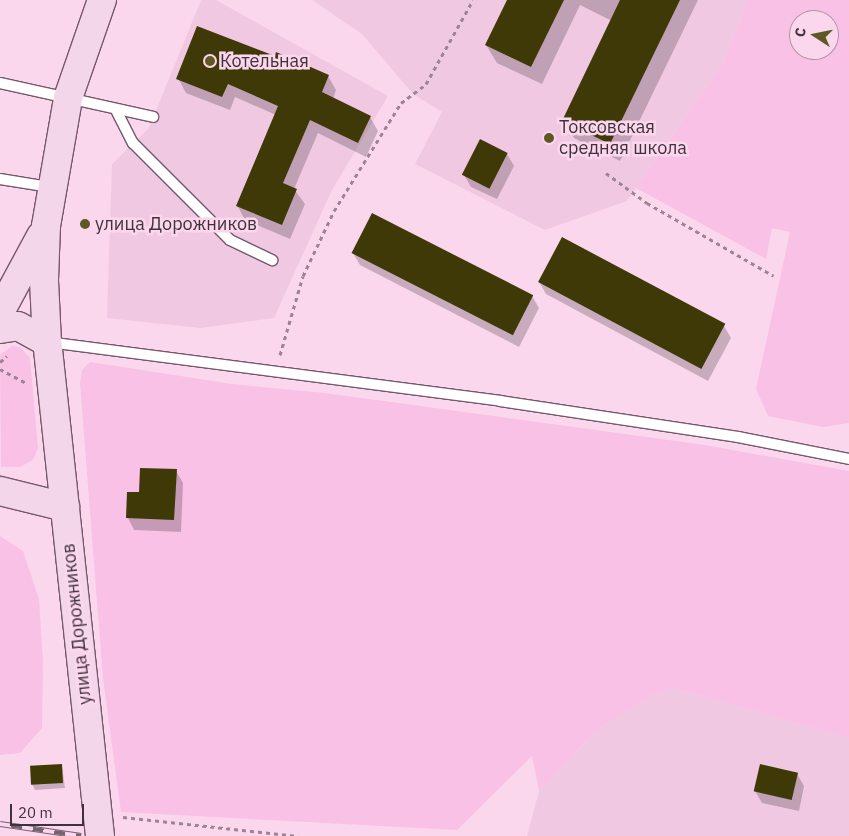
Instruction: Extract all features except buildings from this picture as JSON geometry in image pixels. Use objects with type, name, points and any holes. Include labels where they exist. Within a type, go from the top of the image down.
[{"type":"main road","name":"улица Дорожников","points":[[99,825],[47,342],[46,226],[51,187],[68,98],[102,0]]},
{"type":"main road","points":[[0,312],[46,226]]},
{"type":"main road","points":[[0,329],[18,326],[47,342]]},
{"type":"main road","points":[[0,491],[65,507]]},
{"type":"lane","points":[[0,83],[68,98],[117,112],[153,117]]},
{"type":"lane","points":[[117,112],[133,143],[230,240],[272,260]]},
{"type":"lane","points":[[0,179],[51,187]]},
{"type":"lane","points":[[47,342],[276,369],[728,435],[849,459]]},
{"type":"path","points":[[276,369],[303,276],[334,211],[401,103],[426,84],[473,0]]},
{"type":"path","points":[[606,173],[647,203],[774,276]]},
{"type":"path","points":[[0,369],[29,384]]},
{"type":"path","points":[[99,825],[298,836]]},
{"type":"shaded area","points":[[201,0],[216,0],[388,96],[332,190],[274,318],[200,328],[107,318],[112,164],[149,128]]},
{"type":"shaded area","name":"Токсовская средняя школа","points":[[312,0],[748,0],[724,61],[627,201],[545,230],[415,164],[442,112],[413,94],[362,34]]},
{"type":"shaded area","points":[[748,0],[849,0],[849,423],[823,427],[768,416],[756,389],[790,232],[772,228],[766,259],[636,188],[724,61]]},
{"type":"shaded area","points":[[12,346],[20,347],[30,358],[38,448],[33,460],[20,467],[1,467],[0,355]]},
{"type":"shaded area","points":[[90,362],[232,384],[325,393],[705,445],[849,471],[849,738],[674,688],[654,694],[596,731],[539,791],[532,756],[457,830],[121,812],[103,678],[80,383],[82,370]]},
{"type":"shaded area","points":[[0,536],[23,551],[39,599],[43,662],[42,728],[20,753],[0,755]]},
{"type":"shaded area","points":[[674,688],[849,738],[849,836],[527,836],[539,791],[596,731],[654,694]]},
{"type":"railway","points":[[0,824],[81,836]]},
{"type":"place","name":"Котельная","points":[[210,61]]},
{"type":"place","name":"Токсовская средняя школа","points":[[549,138]]},
{"type":"place","name":"улица Дорожников","points":[[85,224]]}]
